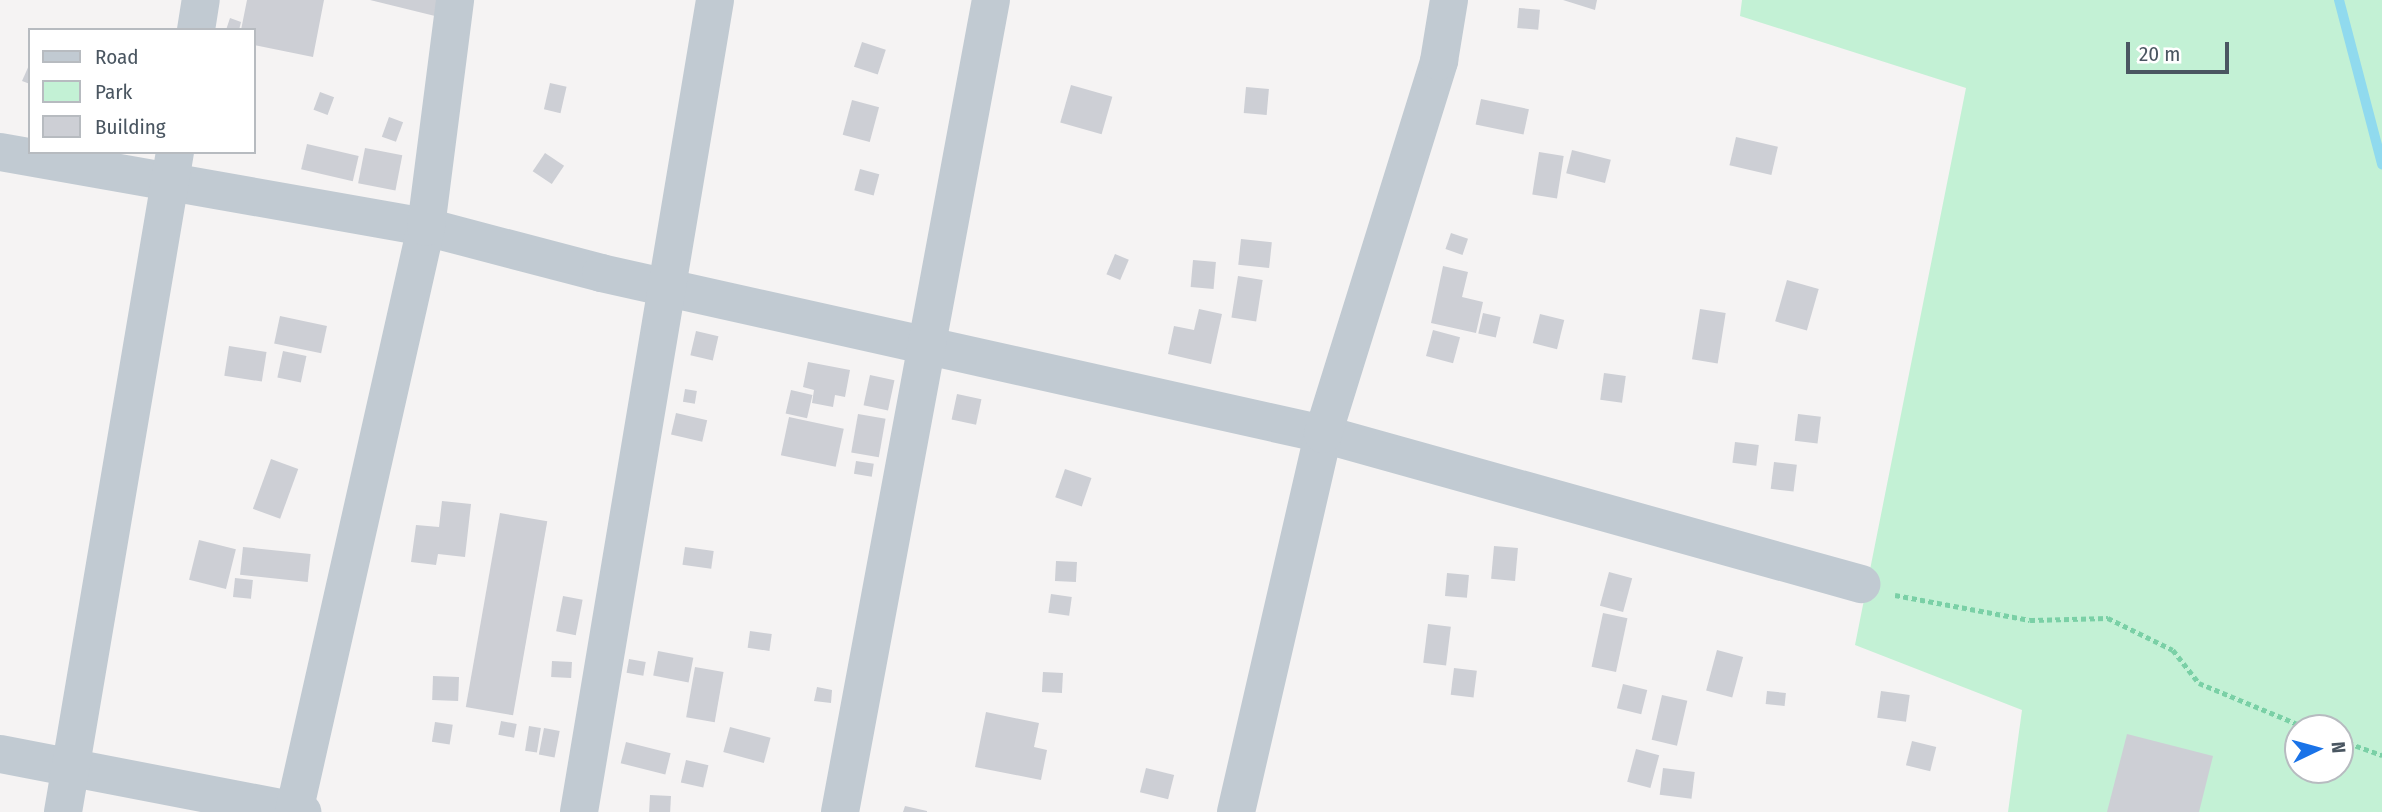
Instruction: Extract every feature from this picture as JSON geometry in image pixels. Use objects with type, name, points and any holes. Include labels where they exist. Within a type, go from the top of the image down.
[{"type":"street","points":[[196,28],[201,0]]},
{"type":"street","points":[[0,754],[297,811],[426,227],[455,0]]},
{"type":"street","points":[[579,812],[664,285],[715,0]]},
{"type":"street","points":[[840,812],[990,0]]},
{"type":"street","points":[[1236,812],[1324,434],[1439,61],[1449,0]]},
{"type":"street","points":[[0,152],[172,169],[664,285],[1324,434],[1861,584]]},
{"type":"street","points":[[64,812],[172,169]]},
{"type":"path","points":[[1861,584],[1959,610],[2029,620],[2108,618],[2173,650],[2199,683],[2284,718]]},
{"type":"path","points":[[2354,745],[2382,755]]},
{"type":"green space","points":[[1742,0],[2382,0],[2382,812],[2008,812],[2022,710],[1855,645],[1966,88],[1740,16]]},
{"type":"building","points":[[247,0],[324,0],[313,57],[256,45],[256,28],[241,28]]},
{"type":"building","points":[[370,0],[438,0],[435,16]]},
{"type":"building","points":[[1563,0],[1597,0],[1595,10]]},
{"type":"building","points":[[1519,8],[1540,10],[1538,30],[1517,28]]},
{"type":"building","points":[[230,18],[241,22],[240,28],[227,28]]},
{"type":"building","points":[[862,42],[886,50],[878,74],[854,67]]},
{"type":"building","points":[[28,68],[28,83],[22,81]]},
{"type":"building","points":[[550,83],[567,87],[560,113],[544,109]]},
{"type":"building","points":[[1071,85],[1112,97],[1102,134],[1060,122]]},
{"type":"building","points":[[1246,87],[1269,89],[1267,115],[1244,113]]},
{"type":"building","points":[[320,92],[334,97],[328,115],[314,110]]},
{"type":"building","points":[[1481,99],[1529,109],[1524,135],[1476,124]]},
{"type":"building","points":[[852,100],[879,107],[870,142],[843,135]]},
{"type":"building","points":[[389,117],[403,122],[396,142],[382,137]]},
{"type":"building","points":[[1736,137],[1778,147],[1771,175],[1729,165]]},
{"type":"building","points":[[307,144],[359,156],[353,181],[301,169]]},
{"type":"building","points":[[365,148],[402,155],[395,191],[358,183]]},
{"type":"building","points":[[1572,150],[1611,160],[1605,183],[1566,173]]},
{"type":"building","points":[[1539,152],[1564,156],[1557,198],[1532,194]]},
{"type":"building","points":[[545,153],[564,166],[552,184],[533,171]]},
{"type":"building","points":[[860,169],[879,174],[874,195],[854,190]]},
{"type":"building","points":[[1451,233],[1468,239],[1462,255],[1445,249]]},
{"type":"building","points":[[1241,239],[1272,242],[1269,268],[1238,265]]},
{"type":"building","points":[[1115,254],[1129,260],[1120,280],[1106,274]]},
{"type":"building","points":[[1193,260],[1216,262],[1214,289],[1191,287]]},
{"type":"building","points":[[1443,266],[1468,272],[1462,297],[1483,302],[1476,333],[1431,323]]},
{"type":"building","points":[[1238,276],[1263,280],[1256,321],[1231,317]]},
{"type":"building","points":[[1787,280],[1819,289],[1807,330],[1775,321]]},
{"type":"building","points":[[1199,309],[1222,314],[1211,364],[1168,354],[1174,326],[1194,330]]},
{"type":"building","points":[[1700,309],[1726,313],[1718,363],[1692,359]]},
{"type":"building","points":[[1483,313],[1501,317],[1496,338],[1478,333]]},
{"type":"building","points":[[1540,314],[1564,320],[1557,349],[1533,343]]},
{"type":"building","points":[[280,316],[327,326],[321,353],[274,343]]},
{"type":"building","points":[[1433,330],[1460,337],[1453,363],[1426,356]]},
{"type":"building","points":[[696,331],[718,336],[713,361],[690,355]]},
{"type":"building","points":[[229,346],[267,352],[262,382],[224,376]]},
{"type":"building","points":[[283,351],[306,356],[301,382],[277,377]]},
{"type":"building","points":[[808,362],[850,370],[845,397],[835,395],[833,407],[812,403],[814,390],[803,387]]},
{"type":"building","points":[[1604,373],[1626,376],[1622,403],[1600,400]]},
{"type":"building","points":[[870,375],[894,380],[888,411],[864,405]]},
{"type":"building","points":[[685,389],[697,391],[695,404],[683,402]]},
{"type":"building","points":[[791,390],[812,395],[807,418],[786,413]]},
{"type":"building","points":[[957,394],[981,399],[976,425],[952,419]]},
{"type":"building","points":[[676,413],[707,420],[702,442],[671,434]]},
{"type":"building","points":[[858,414],[886,419],[879,457],[851,452]]},
{"type":"building","points":[[1798,414],[1821,417],[1818,444],[1795,441]]},
{"type":"building","points":[[789,417],[844,429],[836,467],[781,455]]},
{"type":"building","points":[[1735,442],[1759,445],[1756,466],[1732,463]]},
{"type":"building","points":[[271,459],[298,469],[280,519],[253,509]]},
{"type":"building","points":[[856,461],[874,464],[872,477],[854,474]]},
{"type":"building","points":[[1774,462],[1797,465],[1794,492],[1771,489]]},
{"type":"building","points":[[1065,469],[1091,478],[1082,506],[1055,497]]},
{"type":"building","points":[[442,501],[471,504],[465,557],[438,554],[436,565],[411,562],[416,525],[439,527]]},
{"type":"building","points":[[500,513],[547,521],[513,715],[466,707]]},
{"type":"building","points":[[199,540],[236,549],[226,589],[189,580]]},
{"type":"building","points":[[1494,546],[1518,548],[1515,581],[1491,579]]},
{"type":"building","points":[[243,547],[311,554],[308,582],[240,575]]},
{"type":"building","points":[[685,547],[714,551],[711,569],[682,565]]},
{"type":"building","points":[[1056,561],[1077,562],[1076,582],[1055,581]]},
{"type":"building","points":[[1609,572],[1632,578],[1623,612],[1600,606]]},
{"type":"building","points":[[1447,573],[1469,575],[1467,598],[1445,596]]},
{"type":"building","points":[[235,578],[253,580],[251,599],[233,597]]},
{"type":"building","points":[[1051,594],[1072,597],[1069,616],[1048,613]]},
{"type":"building","points":[[563,596],[583,600],[576,635],[556,631]]},
{"type":"building","points":[[1603,613],[1627,618],[1616,672],[1592,667]]},
{"type":"building","points":[[1428,624],[1451,627],[1446,666],[1423,663]]},
{"type":"building","points":[[750,631],[772,634],[769,651],[748,648]]},
{"type":"building","points":[[1717,650],[1743,657],[1732,698],[1706,691]]},
{"type":"building","points":[[658,651],[693,658],[689,682],[653,676]]},
{"type":"building","points":[[629,659],[646,662],[643,676],[627,673]]},
{"type":"building","points":[[552,661],[572,662],[571,678],[551,677]]},
{"type":"building","points":[[695,667],[724,672],[715,722],[686,717]]},
{"type":"building","points":[[1454,668],[1477,671],[1474,698],[1451,695]]},
{"type":"building","points":[[1043,672],[1063,673],[1062,693],[1042,692]]},
{"type":"building","points":[[433,676],[459,677],[458,701],[432,700]]},
{"type":"building","points":[[1623,684],[1647,690],[1641,714],[1617,708]]},
{"type":"building","points":[[817,687],[832,690],[831,703],[814,701]]},
{"type":"building","points":[[1767,691],[1786,693],[1785,706],[1766,704]]},
{"type":"building","points":[[1881,691],[1910,695],[1906,722],[1877,718]]},
{"type":"building","points":[[1662,695],[1687,701],[1677,746],[1652,740]]},
{"type":"building","points":[[986,712],[1039,723],[1034,747],[1047,750],[1041,780],[975,767]]},
{"type":"building","points":[[501,721],[517,724],[514,738],[498,735]]},
{"type":"building","points":[[435,722],[453,725],[450,745],[432,742]]},
{"type":"building","points":[[529,726],[541,728],[537,753],[525,751]]},
{"type":"building","points":[[730,727],[771,738],[764,763],[723,752]]},
{"type":"building","points":[[544,728],[560,731],[555,758],[539,755]]},
{"type":"building","points":[[2127,734],[2213,756],[2199,812],[2107,812]]},
{"type":"building","points":[[1912,741],[1936,747],[1930,771],[1906,765]]},
{"type":"building","points":[[626,742],[671,753],[665,774],[621,763]]},
{"type":"building","points":[[1636,749],[1659,755],[1650,788],[1627,782]]},
{"type":"building","points":[[686,760],[708,765],[703,788],[681,782]]},
{"type":"building","points":[[1146,768],[1174,775],[1168,799],[1140,792]]},
{"type":"building","points":[[1663,768],[1695,772],[1691,799],[1660,795]]},
{"type":"building","points":[[650,795],[671,796],[670,812],[649,812]]},
{"type":"building","points":[[905,806],[927,811],[927,812],[903,812]]},
{"type":"waterway","points":[[2339,0],[2382,164]]}]
